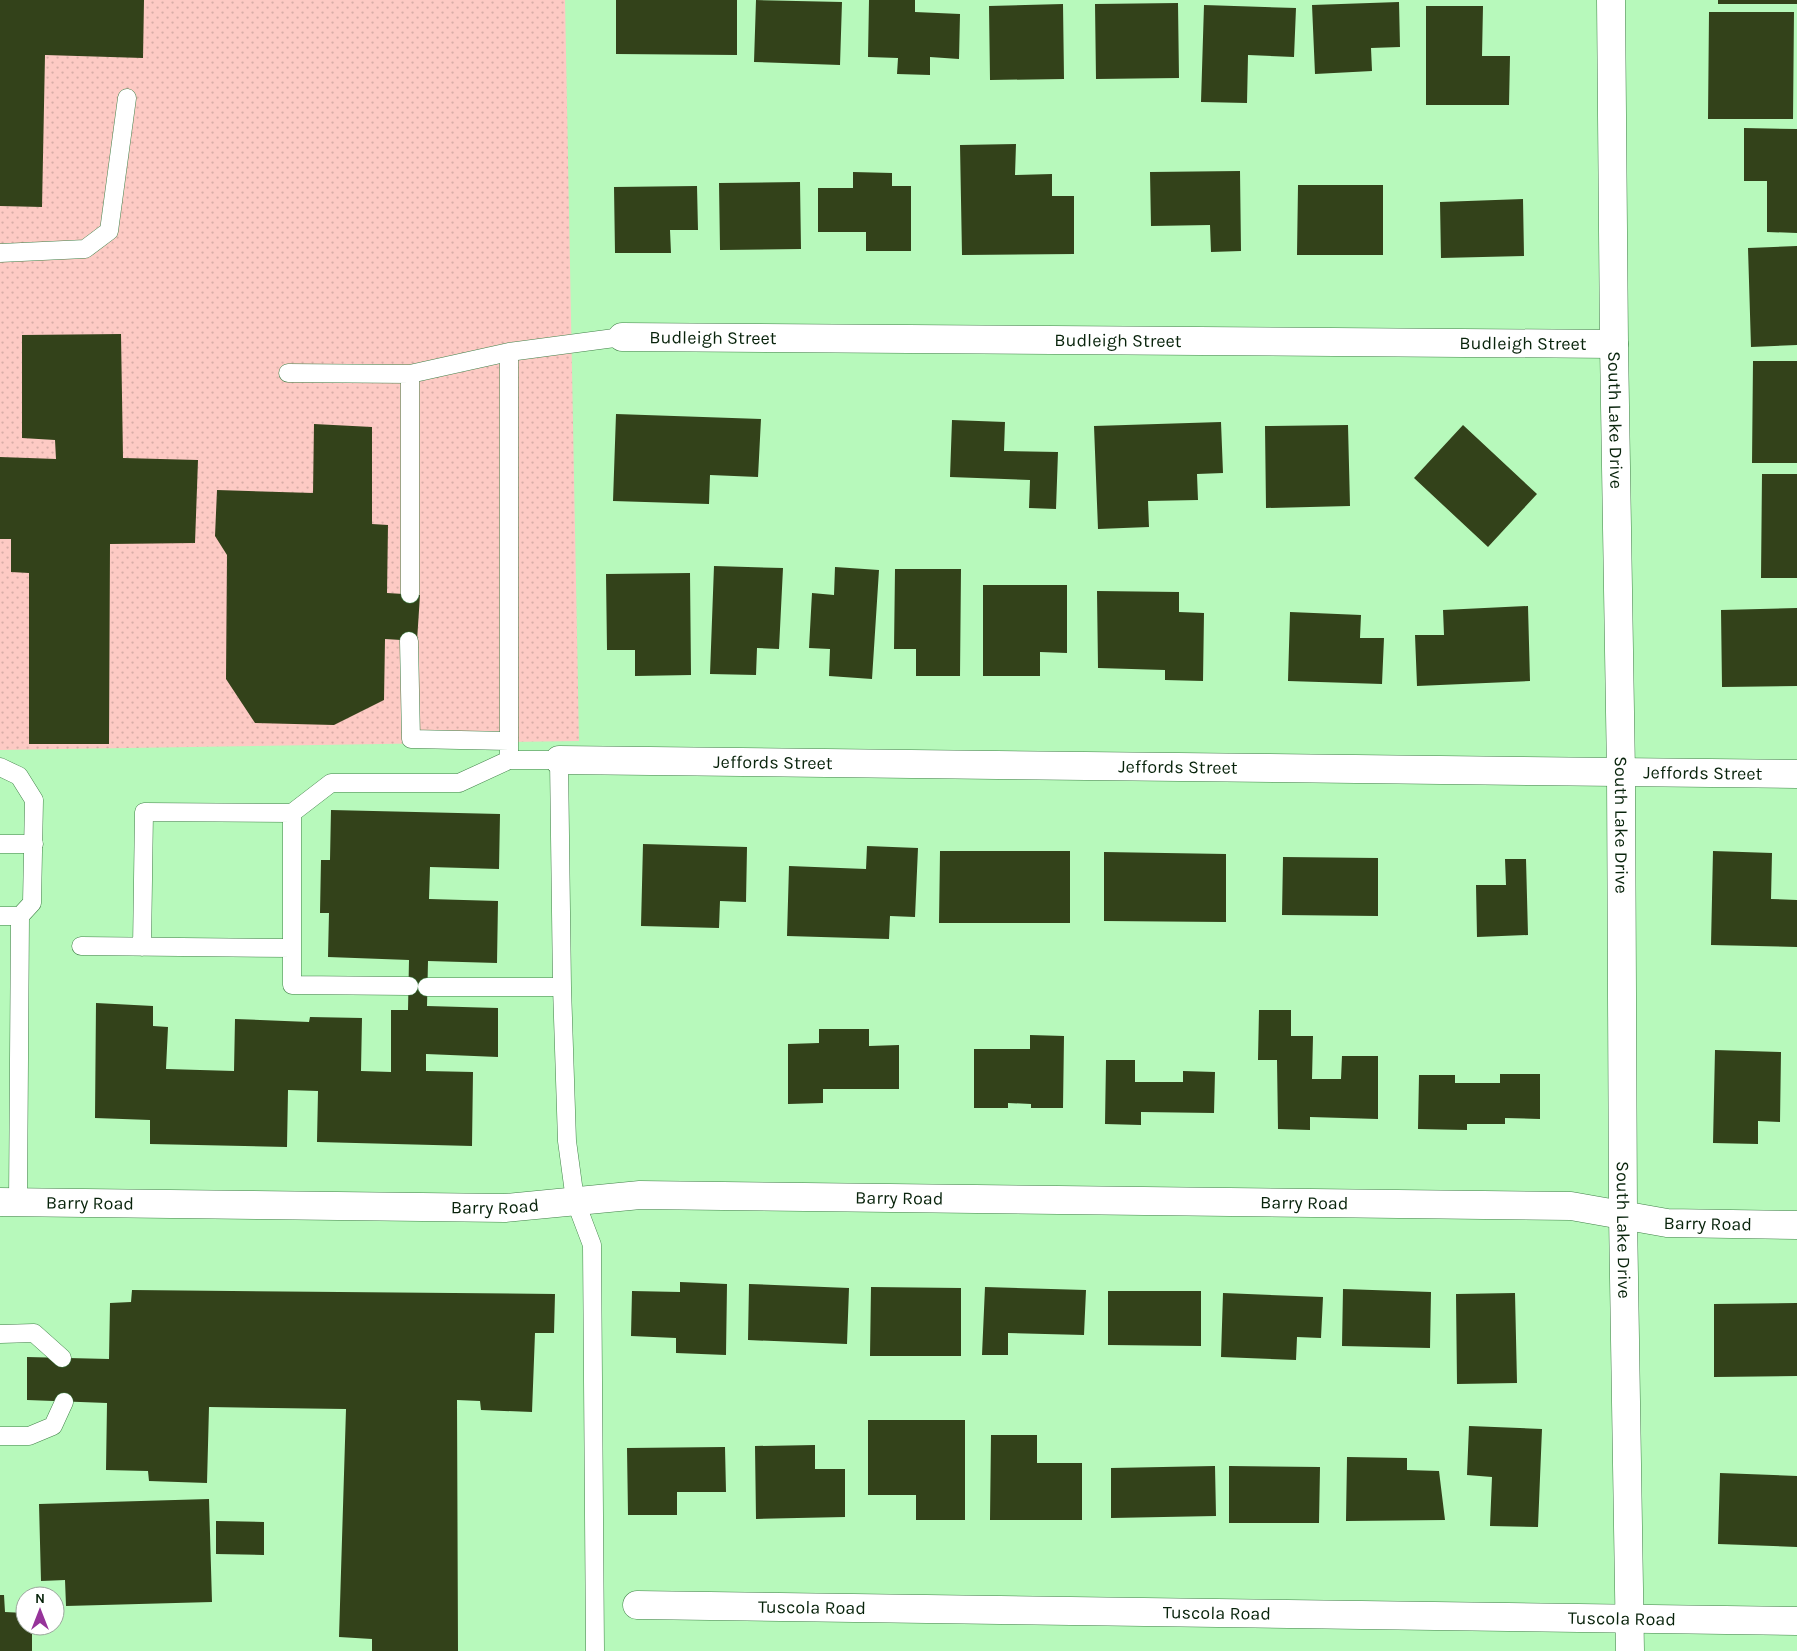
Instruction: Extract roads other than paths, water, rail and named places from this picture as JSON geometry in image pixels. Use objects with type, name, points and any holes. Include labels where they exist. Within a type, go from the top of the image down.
[{"type":"street","name":"South Lake Drive","points":[[1611,0],[1614,344],[1622,773],[1624,1215],[1630,1651]]},
{"type":"street","name":"Budleigh Street","points":[[622,337],[1614,344]]},
{"type":"street","name":"Jeffords Street","points":[[559,760],[1797,774]]},
{"type":"street","name":"Barry Road","points":[[9,1202],[505,1208],[640,1195],[1571,1206],[1668,1223],[1797,1225]]},
{"type":"street","name":"Tuscola Road","points":[[637,1605],[1797,1621]]},
{"type":"lane","points":[[0,253],[85,249],[109,231],[127,98]]},
{"type":"lane","points":[[288,374],[410,374],[509,352],[622,337]]},
{"type":"lane","points":[[509,352],[509,760]]},
{"type":"lane","points":[[410,374],[410,594]]},
{"type":"lane","points":[[409,641],[411,739],[509,741]]},
{"type":"lane","points":[[142,947],[144,812],[292,813],[331,783],[459,783],[509,760],[559,760],[562,987],[567,1142],[576,1200],[592,1245],[595,1651]]},
{"type":"lane","points":[[0,767],[19,776],[34,800],[32,903],[20,916],[9,1202]]},
{"type":"lane","points":[[292,813],[292,986],[409,986]]},
{"type":"lane","points":[[0,844],[34,844]]},
{"type":"lane","points":[[0,916],[20,916]]},
{"type":"lane","points":[[81,946],[292,948]]},
{"type":"lane","points":[[427,987],[562,987]]},
{"type":"lane","points":[[0,1334],[34,1333],[62,1358]]},
{"type":"lane","points":[[0,1436],[29,1436],[53,1426],[64,1402]]}]
